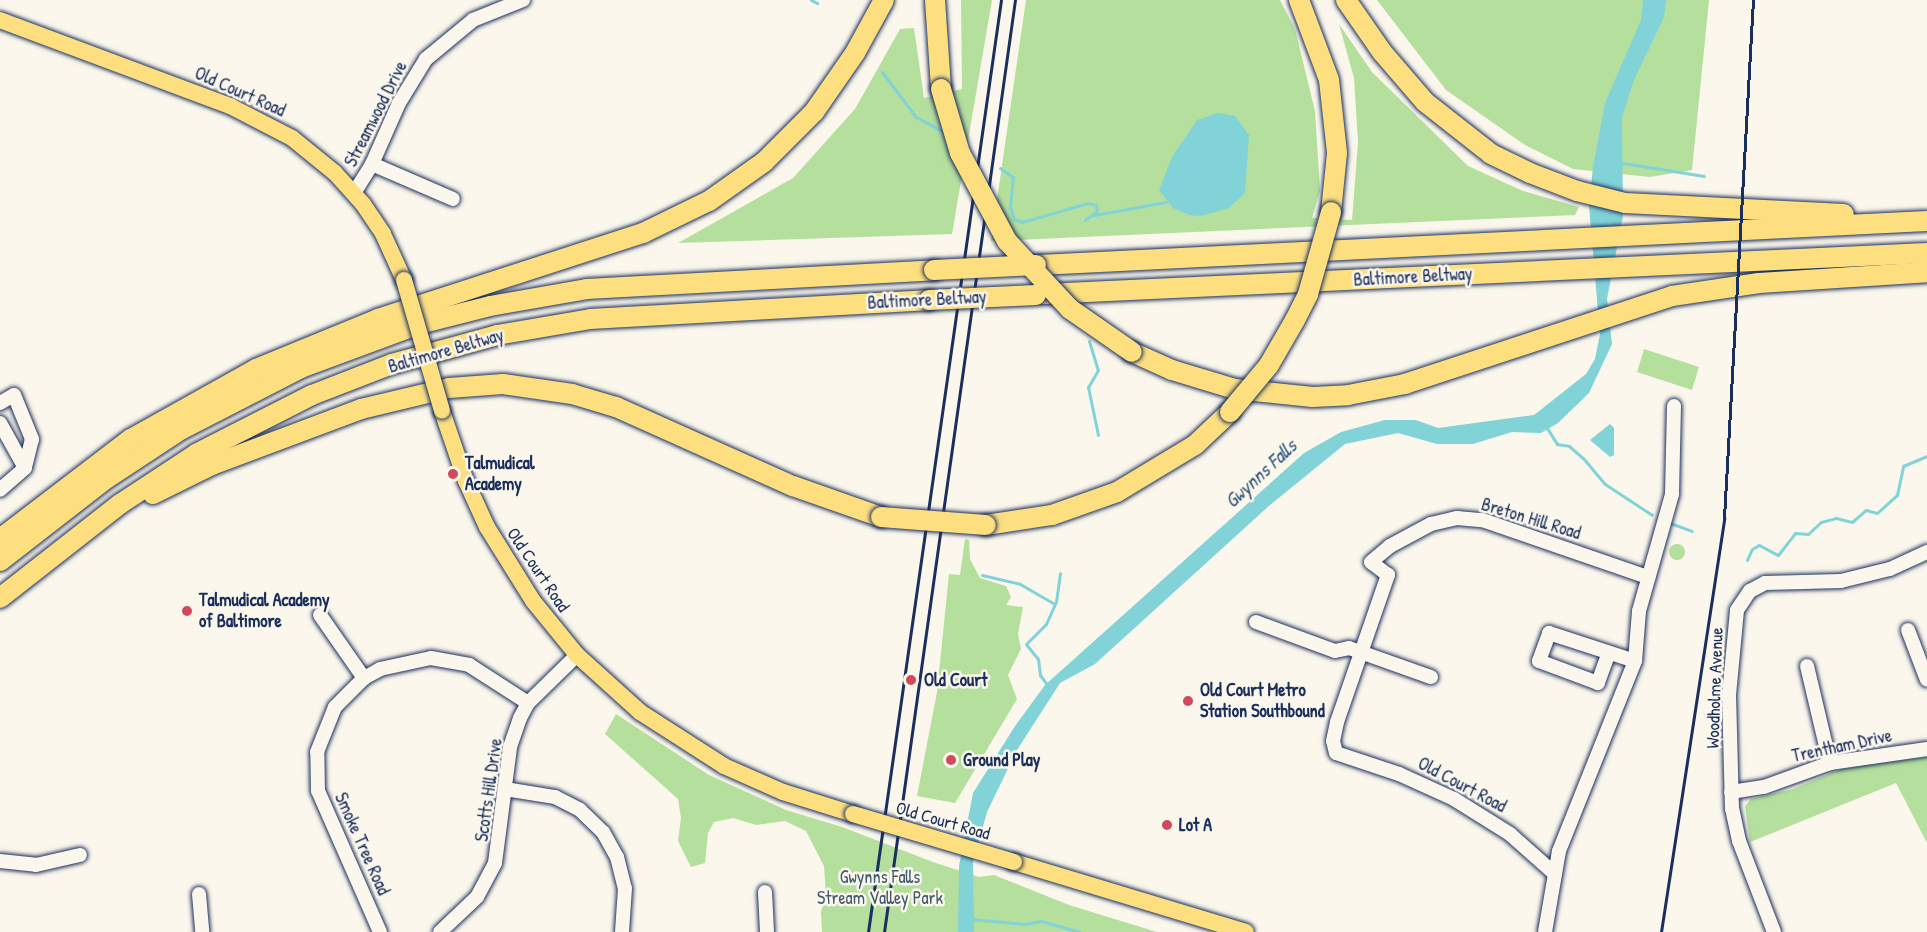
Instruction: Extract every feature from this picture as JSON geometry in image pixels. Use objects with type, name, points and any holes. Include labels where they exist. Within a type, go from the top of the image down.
[{"type":"highway","points":[[0,540],[131,439],[256,369],[378,319],[643,233],[709,201],[764,162],[814,112],[855,53],[884,0]]},
{"type":"highway","points":[[935,0],[941,89],[960,153],[1007,241],[1070,309],[1132,352],[1182,373],[1235,389],[1312,397],[1348,395],[1405,384],[1640,306],[1716,288],[1927,272]]},
{"type":"highway","points":[[78,537],[212,465],[324,422],[396,399],[503,384],[561,392],[615,407],[793,486],[881,517],[986,525],[1052,515],[1117,492],[1195,445],[1230,412],[1269,365],[1308,294],[1331,212],[1337,153],[1330,88],[1315,35],[1299,0]]},
{"type":"highway","points":[[1346,0],[1388,59],[1437,113],[1491,154],[1577,191],[1635,203],[1773,208],[1927,221]]},
{"type":"highway","name":"Baltimore Beltway","points":[[0,561],[103,481],[182,429],[301,368],[418,324],[490,306],[587,289],[1581,236],[1927,221]]},
{"type":"highway","name":"Baltimore Beltway","points":[[0,598],[156,479],[234,432],[312,394],[449,346],[543,326],[601,318],[929,300],[1927,253]]},
{"type":"main road","name":"Old Court Road","points":[[0,20],[262,120],[314,154],[354,193],[383,234],[404,280],[442,411],[466,481],[487,527],[533,601],[577,655],[640,712],[724,766],[783,792],[1245,932]]},
{"type":"street","name":"Streamwood Drive","points":[[354,193],[372,164],[399,103],[426,59],[473,20],[523,0]]},
{"type":"street","points":[[372,164],[453,199]]},
{"type":"street","points":[[0,403],[14,395],[28,422],[31,450],[25,468],[0,490]]},
{"type":"street","points":[[1545,932],[1559,851],[1635,661],[1640,611],[1672,494],[1674,406]]},
{"type":"street","points":[[0,423],[25,468]]},
{"type":"street","name":"Breton Hill Road","points":[[1360,652],[1388,575],[1371,562],[1390,546],[1443,521],[1482,520],[1648,577]]},
{"type":"street","name":"Woodholme Avenue","points":[[1774,932],[1739,841],[1731,792],[1730,669],[1737,610],[1742,600],[1765,583],[1841,581],[1890,569],[1927,552]]},
{"type":"street","points":[[320,615],[363,678]]},
{"type":"street","points":[[1256,622],[1335,651],[1349,648],[1431,677]]},
{"type":"street","points":[[1908,630],[1927,680]]},
{"type":"street","points":[[1608,655],[1598,682],[1539,661],[1549,633],[1608,655],[1635,661]]},
{"type":"street","name":"Old Court Road","points":[[1360,652],[1337,722],[1333,741],[1336,753],[1436,789],[1510,834],[1555,874]]},
{"type":"street","name":"Scotts Hill Drive","points":[[440,932],[465,912],[490,874],[502,833],[510,747],[528,703],[577,655]]},
{"type":"street","name":"Smoke Tree Road","points":[[380,932],[323,809],[316,772],[327,721],[346,693],[363,678],[395,663],[431,658],[452,660],[486,674],[528,703]]},
{"type":"street","points":[[1807,666],[1830,764]]},
{"type":"street","name":"Trentham Drive","points":[[1731,792],[1764,787],[1830,764],[1927,749]]},
{"type":"street","points":[[505,789],[555,797],[580,810],[603,832],[616,857],[626,888],[622,932]]},
{"type":"street","points":[[0,861],[36,865],[80,855]]},
{"type":"street","points":[[765,892],[767,932]]},
{"type":"street","points":[[199,894],[202,932]]},
{"type":"green space","points":[[961,0],[992,0],[952,234],[678,243],[793,178],[855,109],[900,29],[914,28],[924,98],[962,89]]},
{"type":"green space","points":[[1026,0],[1280,0],[1295,29],[1315,111],[1320,191],[1312,218],[1352,220],[1358,142],[1354,78],[1339,24],[1372,72],[1468,166],[1523,191],[1579,207],[1575,215],[991,241]]},
{"type":"green space","points":[[1377,0],[1709,0],[1692,170],[1650,177],[1573,169],[1525,145],[1446,90]]},
{"type":"green space","points":[[1644,349],[1699,367],[1692,390],[1637,372]]},
{"type":"green space","points":[[965,539],[969,540],[970,559],[980,578],[1006,586],[1011,597],[1006,605],[1023,607],[1018,634],[1021,649],[1008,675],[1017,699],[955,803],[917,796],[937,692],[949,574],[960,575]]},
{"type":"green space","points":[[1674,544],[1680,544],[1685,552],[1683,558],[1674,560],[1669,555],[1669,549]]},
{"type":"green space","name":"Gwynns Falls Stream Valley Park","points":[[616,714],[709,775],[786,810],[842,827],[933,862],[979,877],[994,875],[1069,905],[1157,932],[822,932],[821,912],[826,894],[824,866],[806,831],[785,821],[756,825],[733,818],[714,822],[708,833],[705,863],[691,867],[678,841],[681,818],[678,799],[605,734]]},
{"type":"green space","points":[[1927,757],[1927,843],[1896,783],[1750,842],[1745,806],[1751,799],[1793,789],[1845,767]]},
{"type":"water","name":"Gwynns Falls","points":[[1643,0],[1666,0],[1664,17],[1634,80],[1622,117],[1623,216],[1607,299],[1612,344],[1589,393],[1558,423],[1541,433],[1512,432],[1473,444],[1437,444],[1398,433],[1345,444],[1270,505],[1095,664],[1060,683],[1017,750],[987,812],[973,862],[974,932],[958,932],[959,866],[973,793],[1015,726],[1045,685],[1304,453],[1341,432],[1385,420],[1416,420],[1438,428],[1534,415],[1586,374],[1595,359],[1600,334],[1589,206],[1593,167],[1605,103],[1641,20]]},
{"type":"water","points":[[1218,113],[1235,116],[1249,135],[1245,193],[1229,208],[1201,216],[1189,215],[1173,208],[1159,190],[1172,157],[1197,120]]},
{"type":"water","points":[[1610,424],[1614,428],[1614,455],[1610,457],[1590,440]]},
{"type":"waterway","points":[[811,0],[817,3]]},
{"type":"waterway","points":[[882,72],[916,117],[942,131]]},
{"type":"waterway","points":[[1617,162],[1704,176]]},
{"type":"waterway","points":[[1000,168],[1013,177],[1010,207],[1014,219],[1022,222],[1088,203],[1096,205],[1097,211],[1085,220]]},
{"type":"waterway","points":[[1094,215],[1166,202]]},
{"type":"waterway","points":[[1089,341],[1098,370],[1088,387],[1098,435]]},
{"type":"waterway","points":[[1547,428],[1557,444],[1569,446],[1583,458],[1605,484],[1652,515]]},
{"type":"waterway","points":[[1747,560],[1752,549],[1759,545],[1778,555],[1795,533],[1808,534],[1821,522],[1836,518],[1852,522],[1866,510],[1877,513],[1897,495],[1903,466],[1927,456]]},
{"type":"waterway","points":[[1670,523],[1692,531]]},
{"type":"waterway","points":[[1049,687],[1040,675],[1038,659],[1026,644],[1046,624],[1056,602],[1060,573]]},
{"type":"waterway","points":[[982,575],[1020,584],[1054,604]]},
{"type":"waterway","points":[[971,919],[1025,924],[1041,921],[1080,932]]},
{"type":"railway","points":[[868,932],[1001,0]]},
{"type":"railway","points":[[884,932],[1015,0]]},
{"type":"railway","points":[[1661,932],[1724,518],[1753,0]]},
{"type":"place","name":"Talmudical Academy","points":[[453,474]]},
{"type":"place","name":"Talmudical Academy of Baltimore","points":[[187,611]]},
{"type":"place","name":"Old Court","points":[[911,680]]},
{"type":"place","name":"Old Court Metro Station Southbound","points":[[1188,701]]},
{"type":"place","name":"Ground Play","points":[[951,760]]},
{"type":"place","name":"Lot A","points":[[1167,825]]}]
